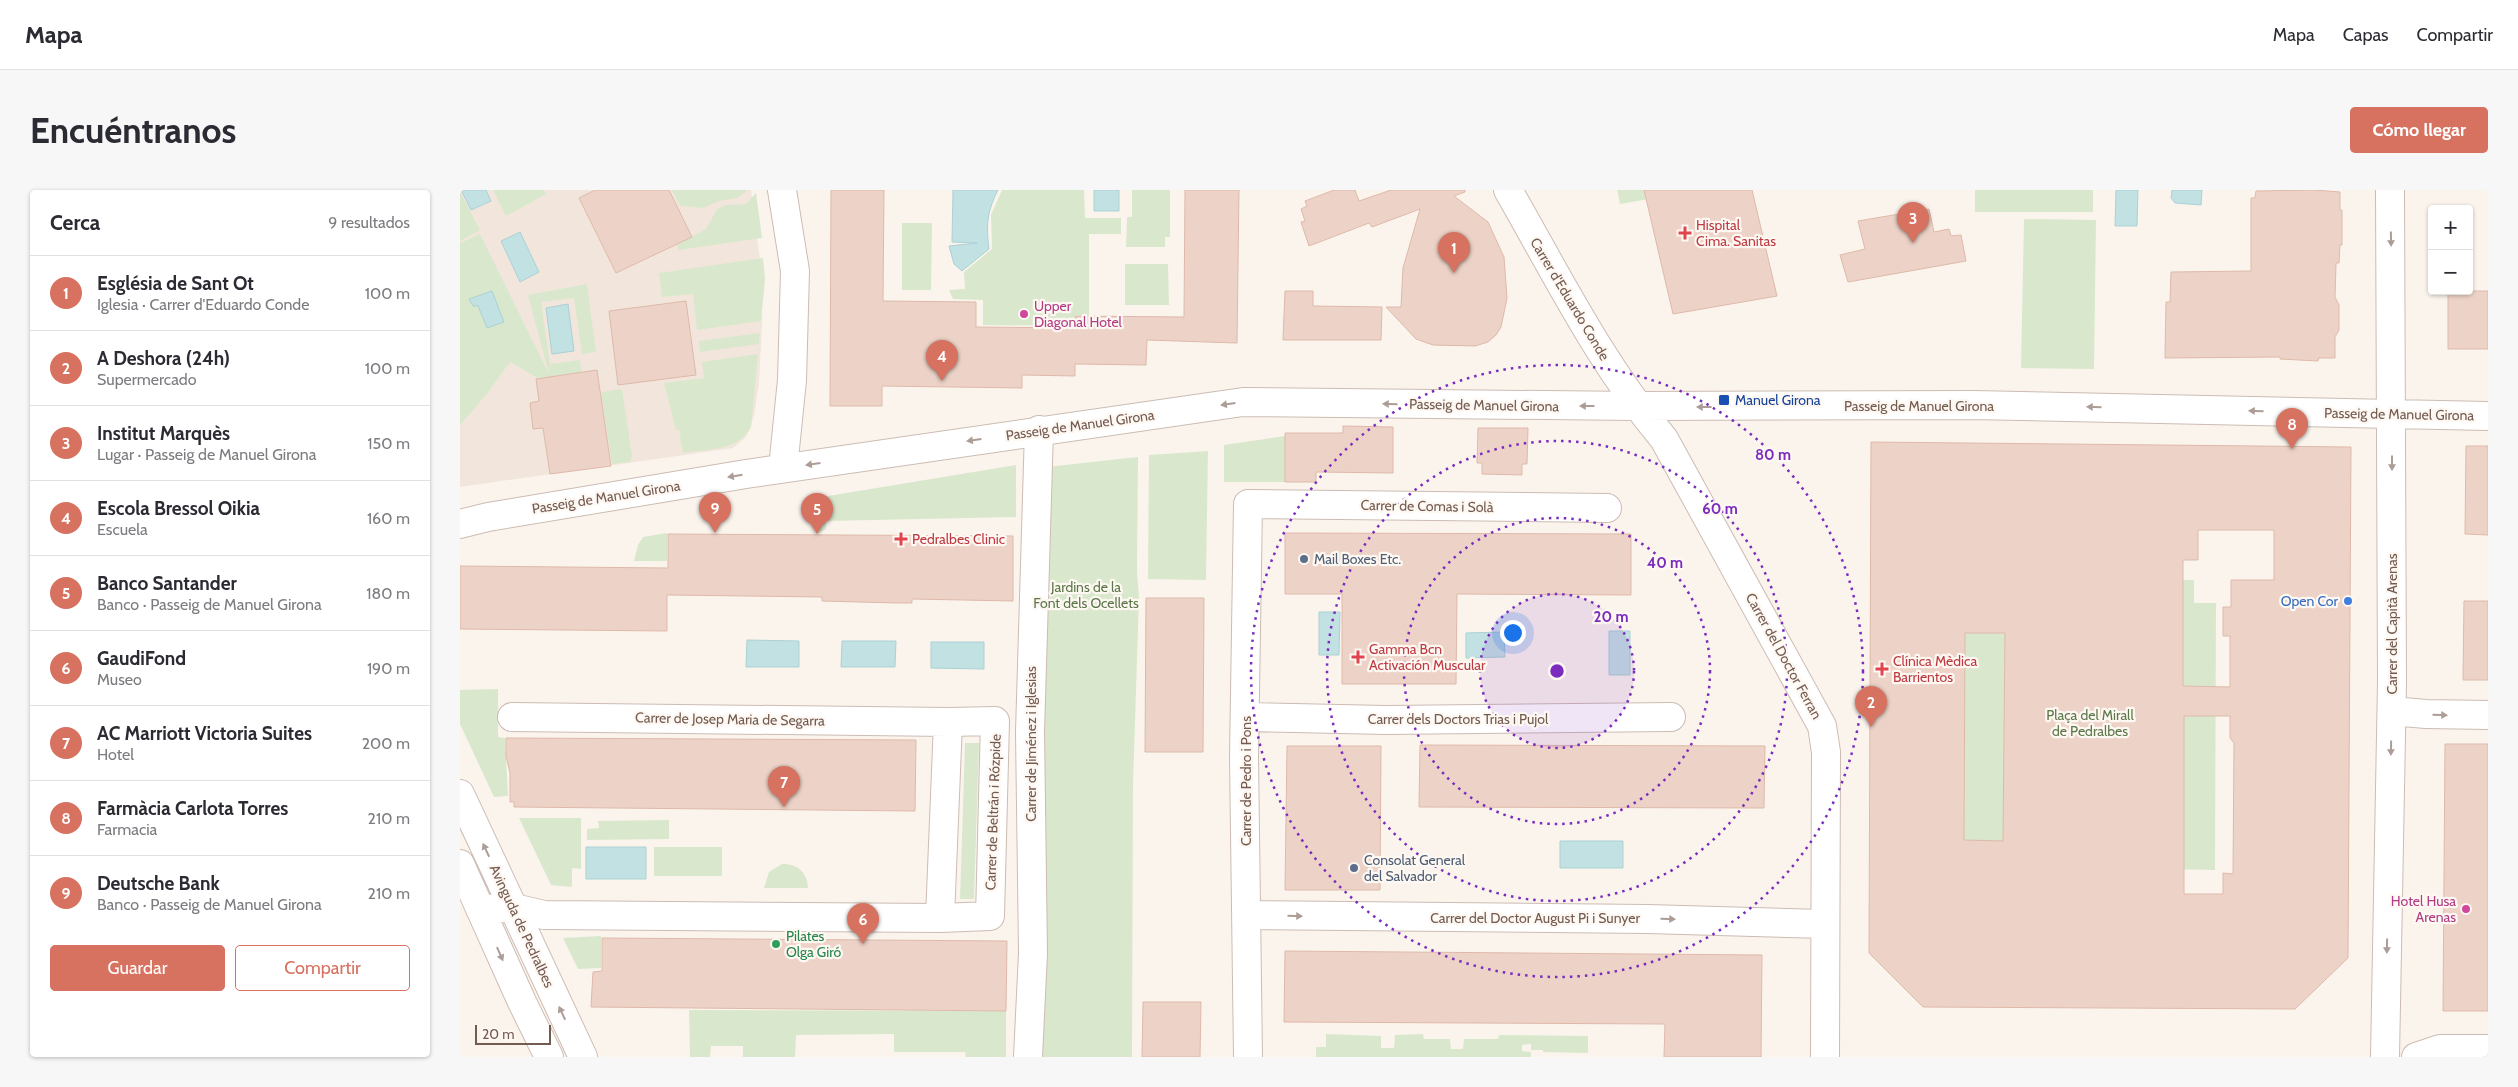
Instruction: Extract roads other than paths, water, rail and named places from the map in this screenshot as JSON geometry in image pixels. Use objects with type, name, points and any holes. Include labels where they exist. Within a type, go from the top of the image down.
[{"type":"street","points":[[782,190],[795,271],[792,380],[784,468]]},
{"type":"street","name":"Carrer d'Eduardo Conde","points":[[1508,190],[1588,335],[1636,406]]},
{"type":"street","name":"Carrer del Capità Arenas","points":[[2385,1057],[2392,711],[2390,190]]},
{"type":"street","name":"Passeig de Manuel Girona","points":[[488,517],[784,468],[1243,402],[1636,406],[1973,405],[2488,416]]},
{"type":"street","name":"Carrer del Doctor Ferran","points":[[1636,406],[1664,439],[1822,726],[1826,752],[1825,1057]]},
{"type":"street","name":"Carrer de Jiménez i Iglesias","points":[[1028,1057],[1033,953],[1030,723],[1039,430]]},
{"type":"street","name":"Carrer de Comas i Solà","points":[[1248,504],[1607,508]]},
{"type":"street","name":"Carrer de Pedro i Pons","points":[[1248,504],[1244,757],[1248,1057]]},
{"type":"street","points":[[460,515],[488,517]]},
{"type":"street","points":[[460,524],[488,517]]},
{"type":"street","points":[[2392,711],[2426,714],[2488,715]]},
{"type":"street","name":"Carrer de Josep Maria de Segarra","points":[[512,717],[948,722]]},
{"type":"street","name":"Carrer dels Doctors Trias i Pujol","points":[[1246,717],[1386,720],[1671,717]]},
{"type":"street","name":"Carrer de Beltrán i Rózpide","points":[[480,909],[514,908],[544,914],[940,918],[990,916],[995,721],[948,722]]},
{"type":"street","points":[[940,918],[948,722]]},
{"type":"street","name":"Avinguda de Pedralbes","points":[[460,794],[583,1057]]},
{"type":"street","points":[[460,864],[549,1057]]},
{"type":"street","name":"Carrer del Doctor August Pi i Sunyer","points":[[1247,915],[1647,919],[1824,924]]},
{"type":"street","points":[[2416,1057],[2440,1049],[2488,1049]]},
{"type":"water","points":[[461,190],[486,190],[491,201],[471,210]]},
{"type":"water","points":[[953,190],[998,190],[988,218],[989,249],[962,271],[954,264],[949,246],[977,243],[952,242]]},
{"type":"water","points":[[1094,190],[1119,190],[1119,211],[1094,211]]},
{"type":"water","points":[[2116,190],[2138,190],[2137,226],[2115,226]]},
{"type":"water","points":[[2172,190],[2202,190],[2201,205],[2175,203],[2171,198]]},
{"type":"water","points":[[520,232],[539,272],[520,282],[501,241]]},
{"type":"water","points":[[492,291],[504,322],[487,328],[478,306],[473,306],[469,299]]},
{"type":"water","points":[[568,304],[574,351],[552,354],[546,308]]},
{"type":"water","points":[[1319,612],[1340,612],[1339,655],[1319,655]]},
{"type":"water","points":[[1609,631],[1630,631],[1630,675],[1609,675]]},
{"type":"water","points":[[1504,632],[1505,657],[1466,658],[1466,633]]},
{"type":"water","points":[[747,640],[799,641],[799,667],[746,667]]},
{"type":"water","points":[[842,641],[896,641],[895,667],[841,667]]},
{"type":"water","points":[[931,642],[984,642],[984,669],[931,668]]},
{"type":"water","points":[[1560,841],[1623,841],[1623,868],[1560,868]]},
{"type":"water","points":[[586,847],[646,847],[646,879],[586,879]]},
{"type":"place","name":"Hispital Cima. Sanitas","points":[[1685,233]]},
{"type":"place","name":"Institut Marquès","points":[[1913,243]]},
{"type":"place","name":"Església de Sant Ot","points":[[1454,273]]},
{"type":"place","name":"Upper Diagonal Hotel","points":[[1024,314]]},
{"type":"place","name":"Escola Bressol Oikia","points":[[942,381]]},
{"type":"place","name":"Manuel Girona","points":[[1724,400]]},
{"type":"place","name":"Farmàcia Carlota Torres","points":[[2292,449]]},
{"type":"place","name":"Deutsche Bank","points":[[715,533]]},
{"type":"place","name":"Banco Santander","points":[[817,534]]},
{"type":"place","name":"Pedralbes Clinic","points":[[901,539]]},
{"type":"place","name":"Mail Boxes Etc.","points":[[1304,559]]},
{"type":"place","name":"Open Cor","points":[[2348,601]]},
{"type":"place","name":"Gamma Bcn Activación Muscular","points":[[1358,657]]},
{"type":"place","name":"Clínica Mèdica Barrientos","points":[[1882,669]]},
{"type":"place","name":"A Deshora (24h)","points":[[1871,727]]},
{"type":"place","name":"AC Marriott Victoria Suites","points":[[784,807]]},
{"type":"place","name":"Consolat General del Salvador","points":[[1354,868]]},
{"type":"place","name":"Hotel Husa Arenas","points":[[2466,909]]},
{"type":"place","name":"Pilates Olga Giró","points":[[776,944]]},
{"type":"place","name":"GaudiFond","points":[[863,944]]},
{"type":"park label","name":"Jardins de la Font dels Ocellets","points":[[1086,596]]},
{"type":"park label","name":"Plaça del Mirall de Pedralbes","points":[[2090,724]]}]
